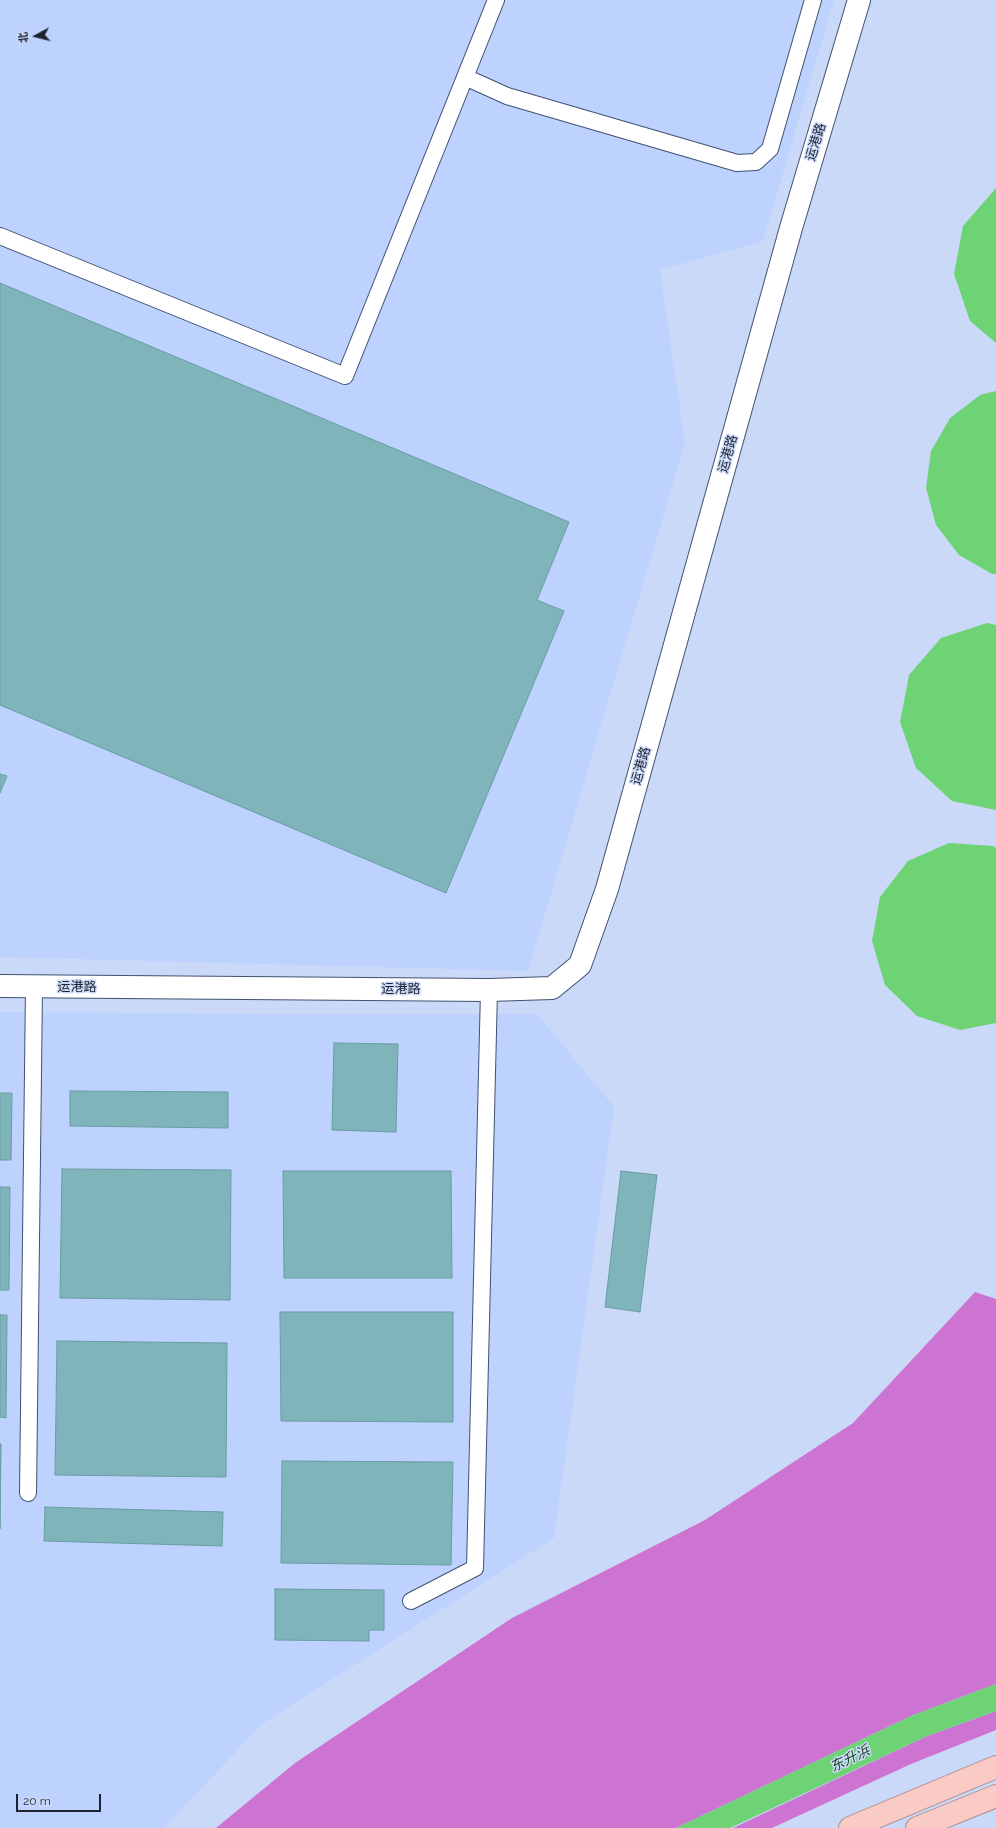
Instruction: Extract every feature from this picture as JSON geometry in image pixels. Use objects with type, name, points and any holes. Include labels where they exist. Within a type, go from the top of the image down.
[{"type":"highway","points":[[850,1828],[996,1767]]},
{"type":"highway","points":[[917,1828],[996,1796]]},
{"type":"street","name":"运港路","points":[[0,986],[488,990],[552,988],[580,965],[607,889],[789,235],[859,0]]},
{"type":"lane","points":[[0,236],[345,376],[496,0]]},
{"type":"lane","points":[[465,77],[507,96],[737,164],[756,162],[770,149],[813,0]]},
{"type":"lane","points":[[28,1493],[34,987]]},
{"type":"lane","points":[[411,1601],[475,1568],[488,990]]},
{"type":"shaded area","points":[[0,0],[834,0],[763,241],[660,270],[685,443],[528,971],[0,957]]},
{"type":"shaded area","points":[[0,1012],[537,1014],[614,1107],[554,1538],[262,1724],[164,1828],[0,1828]]},
{"type":"shaded area","points":[[975,1292],[996,1299],[996,1684],[911,1716],[676,1828],[216,1828],[295,1763],[512,1618],[705,1520],[853,1423]]},
{"type":"shaded area","points":[[996,1711],[996,1730],[911,1764],[772,1828],[733,1828],[927,1736]]},
{"type":"water","points":[[996,188],[996,343],[970,321],[954,274],[963,226]]},
{"type":"water","points":[[996,391],[996,574],[992,574],[959,555],[936,525],[926,488],[931,451],[950,418],[980,395]]},
{"type":"water","points":[[987,623],[996,625],[996,810],[952,801],[916,768],[900,722],[909,675],[941,638]]},
{"type":"water","points":[[949,843],[993,846],[996,848],[996,1023],[960,1030],[917,1016],[885,985],[872,941],[880,897],[908,861]]},
{"type":"water","name":"东升浜","points":[[996,1684],[996,1711],[927,1736],[730,1828],[676,1828],[911,1716]]},
{"type":"building","points":[[0,283],[569,522],[537,600],[564,611],[446,893],[0,705]]},
{"type":"building","points":[[0,774],[7,776],[0,793]]},
{"type":"building","points":[[334,1043],[398,1044],[396,1132],[332,1130]]},
{"type":"building","points":[[70,1091],[228,1092],[228,1128],[70,1126]]},
{"type":"building","points":[[0,1093],[12,1093],[11,1160],[0,1160]]},
{"type":"building","points":[[62,1169],[231,1170],[230,1300],[60,1298]]},
{"type":"building","points":[[283,1171],[451,1171],[452,1278],[284,1278]]},
{"type":"building","points":[[621,1171],[657,1175],[640,1312],[605,1307]]},
{"type":"building","points":[[0,1187],[10,1187],[9,1290],[0,1290]]},
{"type":"building","points":[[280,1312],[453,1312],[453,1422],[281,1421]]},
{"type":"building","points":[[0,1315],[7,1315],[6,1418],[0,1417]]},
{"type":"building","points":[[57,1341],[227,1343],[226,1477],[55,1475]]},
{"type":"building","points":[[0,1444],[1,1444],[0,1529]]},
{"type":"building","points":[[282,1461],[453,1462],[451,1565],[281,1563]]},
{"type":"building","points":[[45,1507],[223,1512],[222,1546],[44,1541]]},
{"type":"building","points":[[275,1589],[384,1590],[384,1630],[369,1630],[369,1641],[275,1640]]}]
